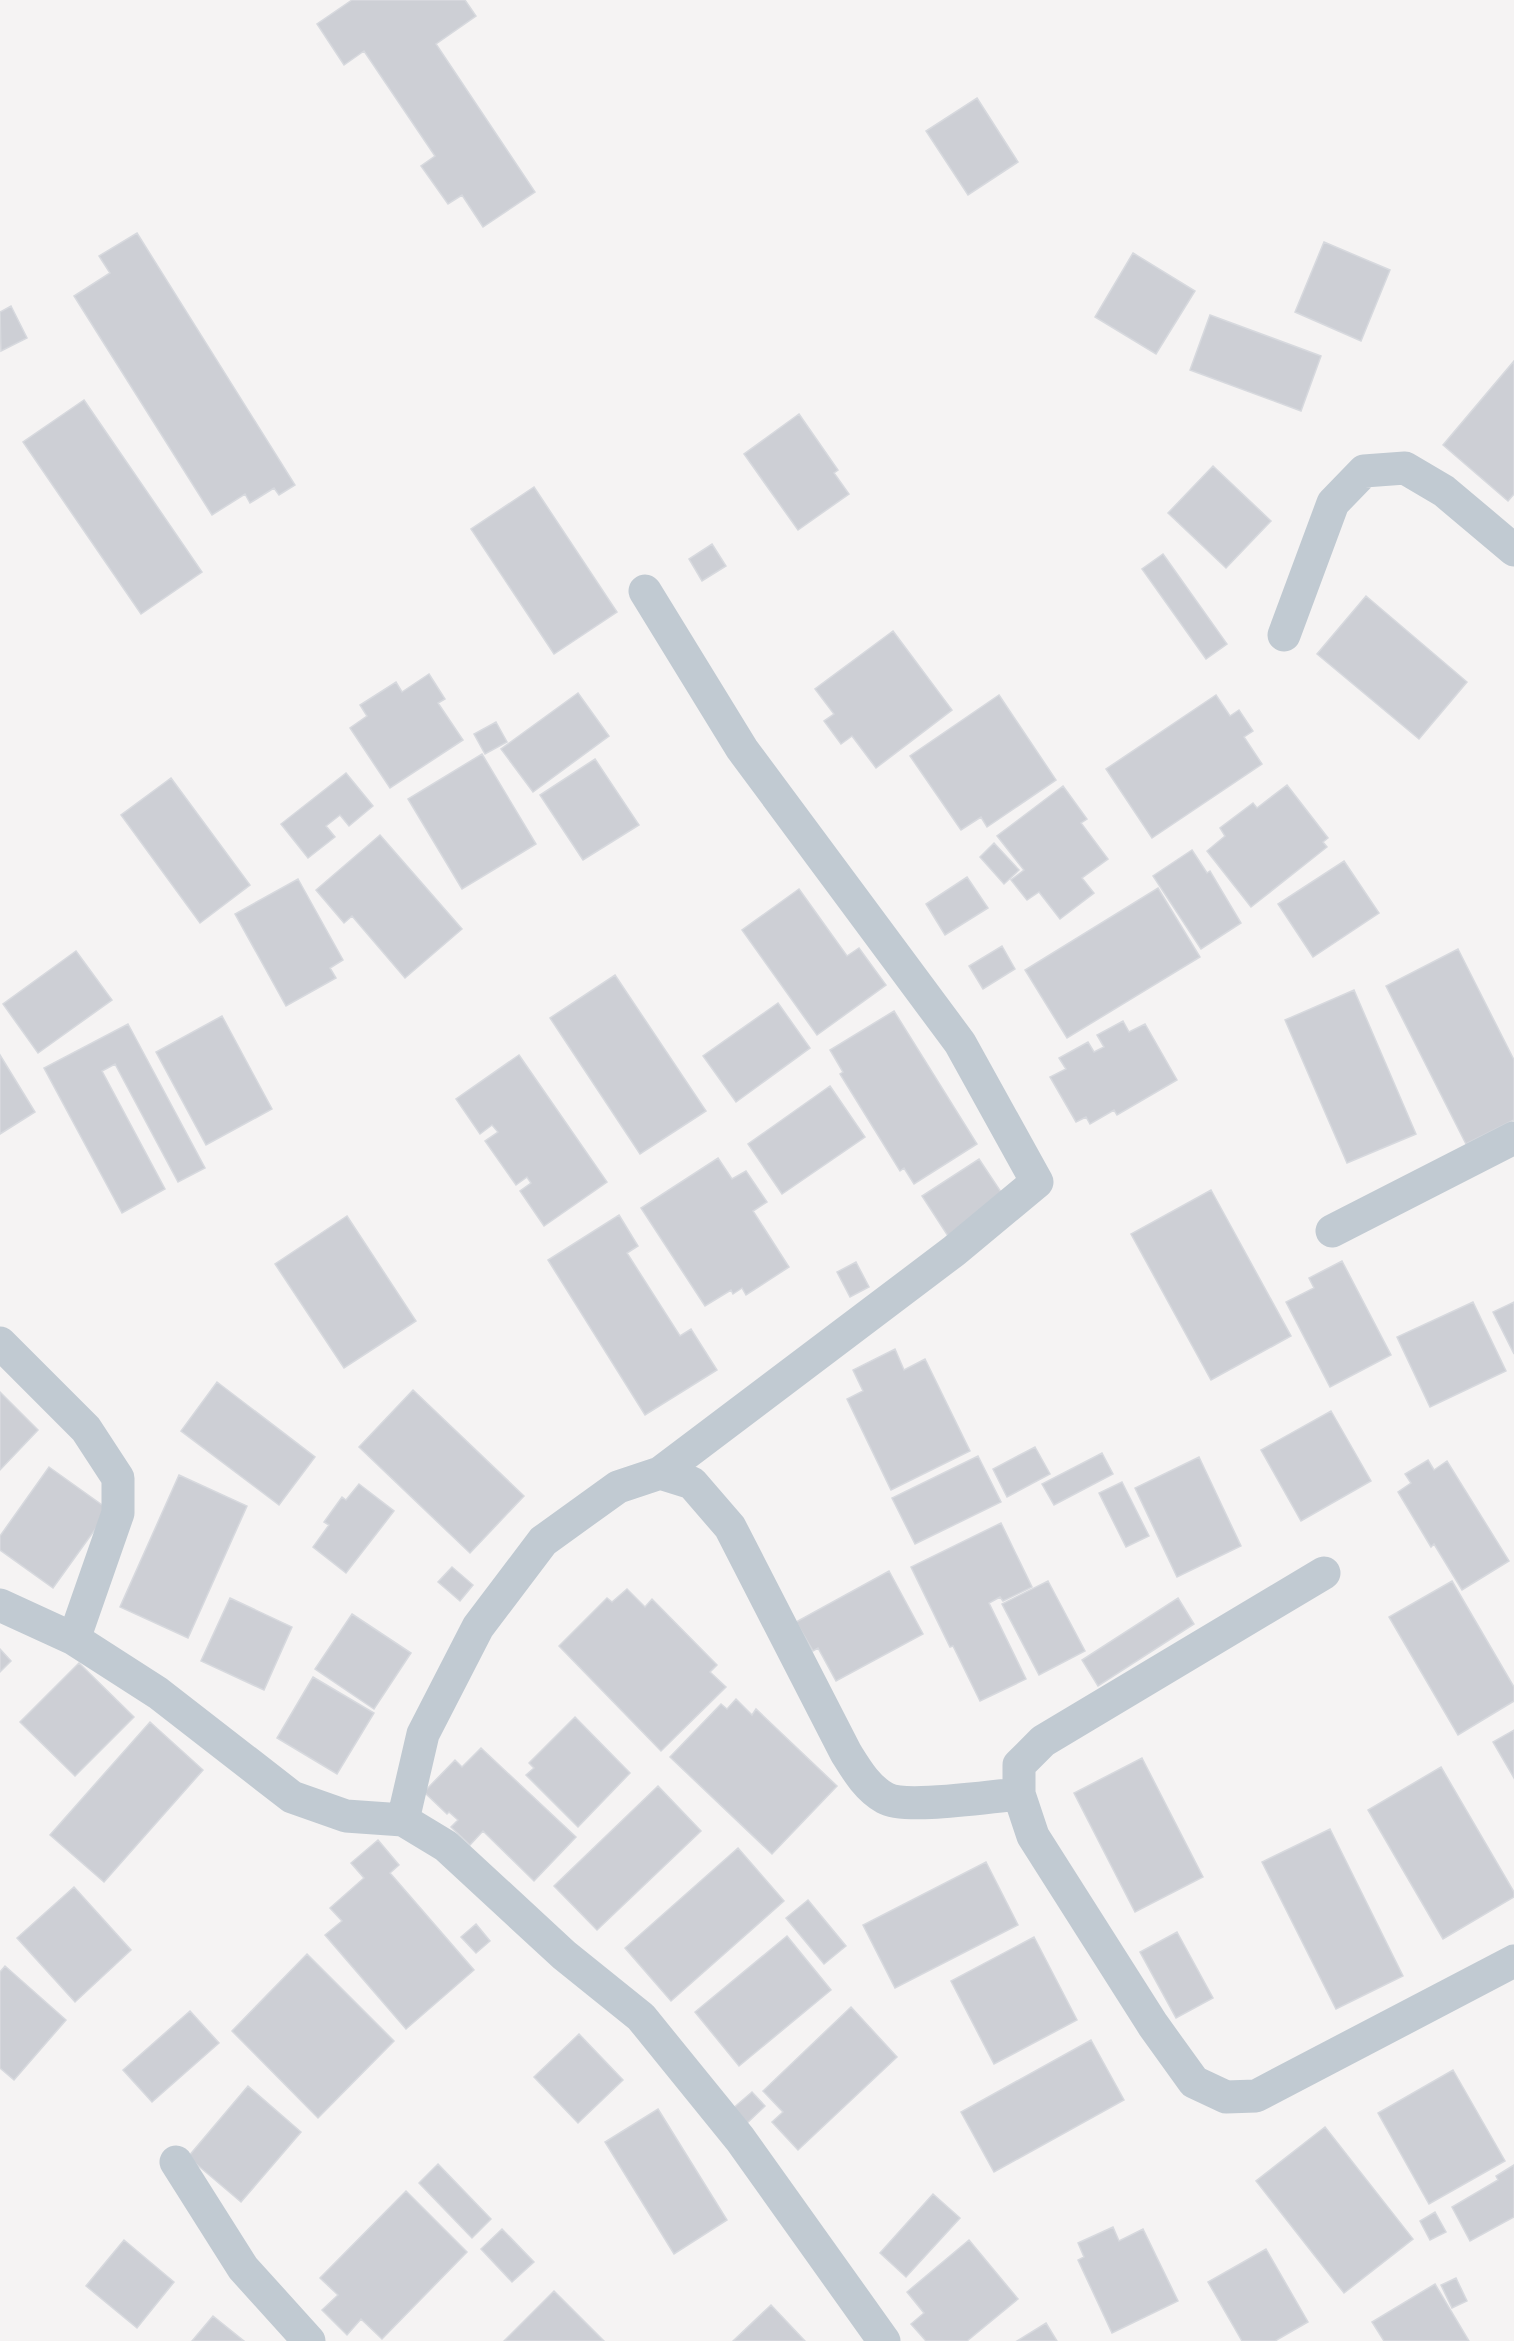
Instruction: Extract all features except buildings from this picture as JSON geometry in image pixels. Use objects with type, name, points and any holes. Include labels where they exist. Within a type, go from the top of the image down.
[{"type":"street","points":[[1284,635],[1333,503],[1364,471],[1404,468],[1444,491],[1514,550]]},
{"type":"street","points":[[403,1820],[423,1734],[478,1627],[543,1541],[618,1487],[660,1473],[954,1251],[1037,1182],[960,1043],[742,749],[645,591]]},
{"type":"street","points":[[1332,1230],[1514,1138]]},
{"type":"street","points":[[0,1343],[86,1429],[118,1478],[118,1513],[74,1639]]},
{"type":"street","points":[[660,1473],[692,1483],[730,1527],[860,1777],[886,1799],[921,1803],[1018,1794]]},
{"type":"street","points":[[1324,1573],[1042,1741],[1019,1765],[1018,1794],[1033,1836],[1153,2025],[1194,2082],[1226,2097],[1256,2096],[1514,1961]]},
{"type":"street","points":[[0,1605],[74,1639],[159,1693],[292,1797],[346,1816],[403,1820],[446,1846],[564,1955],[641,2017],[740,2139],[884,2341]]},
{"type":"street","points":[[176,2162],[243,2268],[309,2341]]}]
